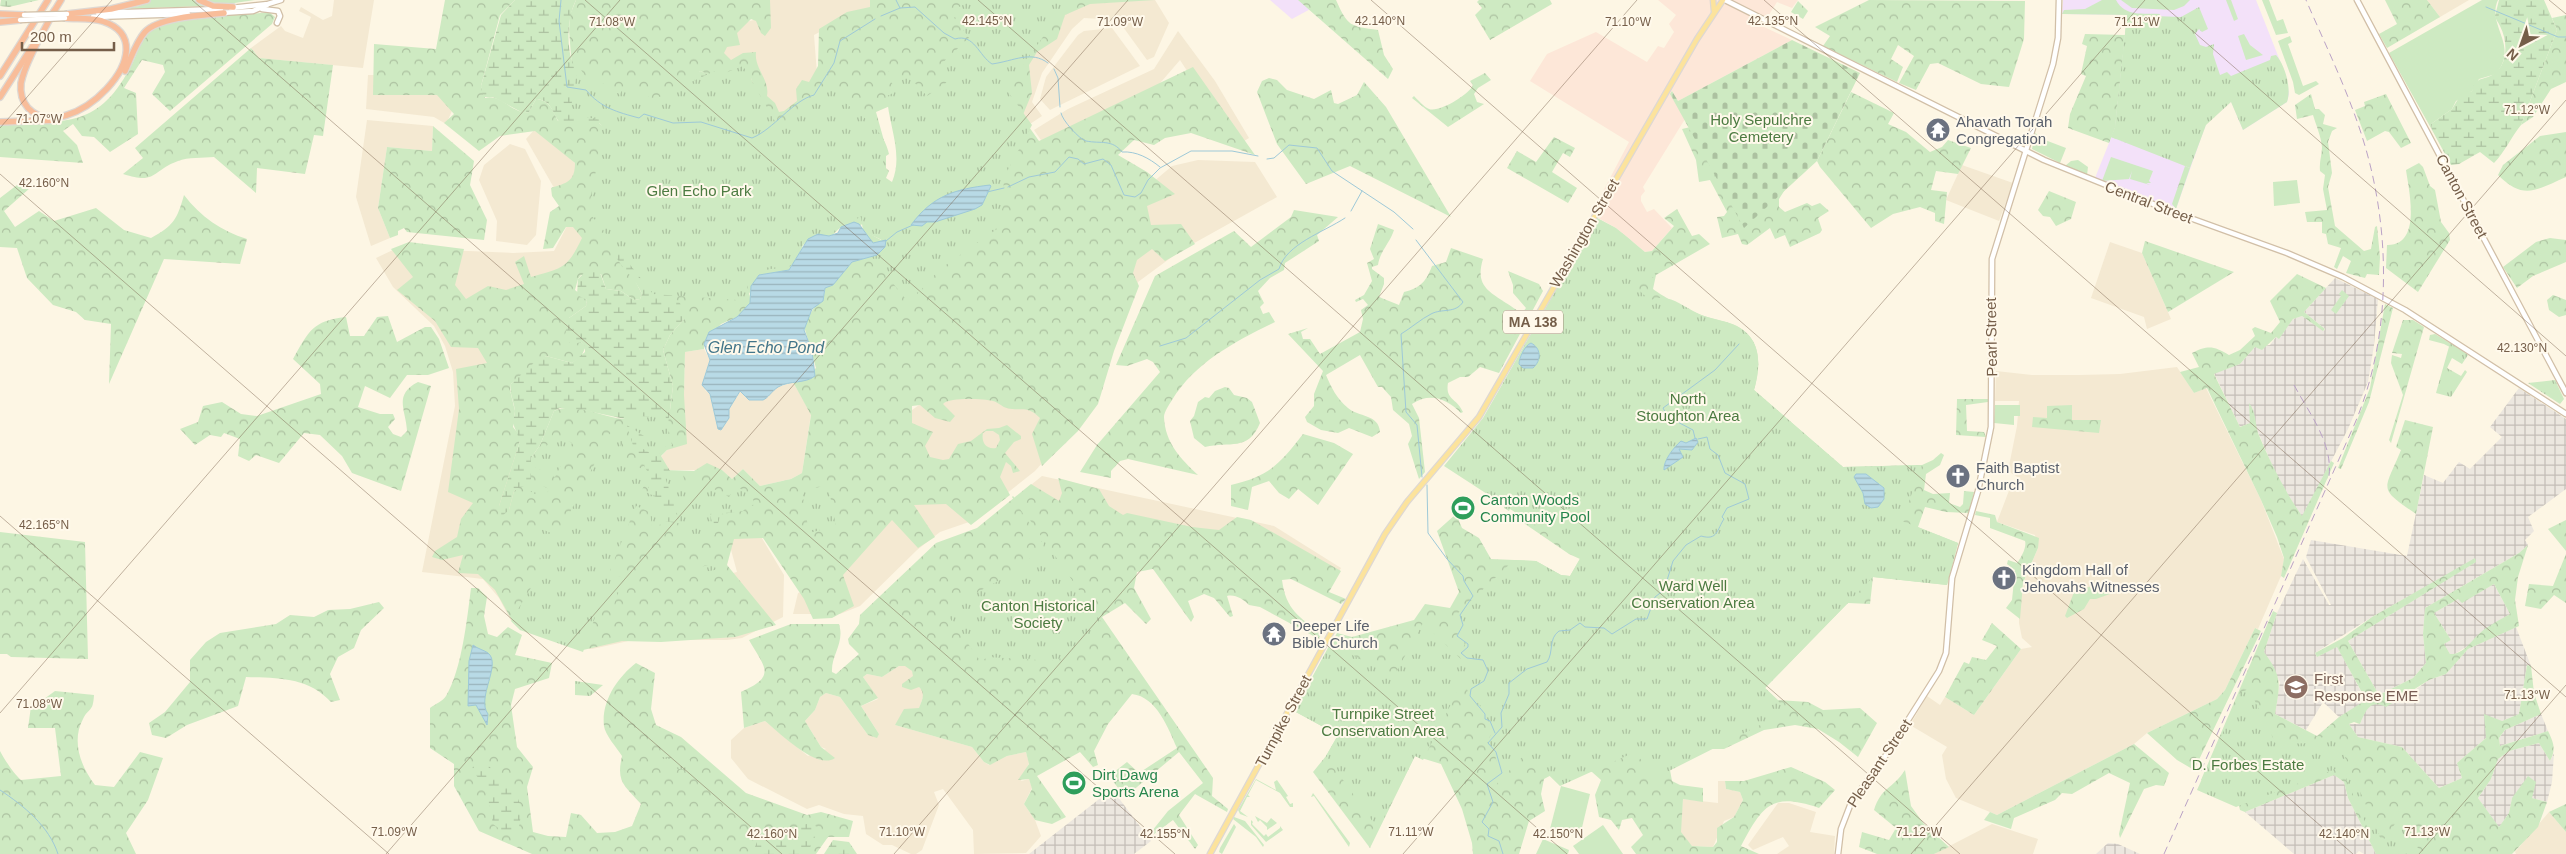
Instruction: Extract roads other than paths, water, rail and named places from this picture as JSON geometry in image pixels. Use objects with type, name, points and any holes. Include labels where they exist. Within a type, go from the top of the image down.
[{"type":"highway","points":[[0,75],[34,23],[46,0]]},
{"type":"highway","points":[[0,97],[61,0]]},
{"type":"highway","points":[[66,16],[147,0]]},
{"type":"highway","points":[[199,0],[213,6],[233,7]]},
{"type":"highway","points":[[54,11],[21,84],[24,103],[33,112],[42,116],[69,113],[93,102],[111,85],[126,56],[124,40],[113,27],[98,20],[66,16]]},
{"type":"highway","points":[[0,122],[13,120],[54,120],[82,112],[100,101],[114,88],[138,42],[148,30],[166,22],[224,13]]},
{"type":"highway","points":[[0,15],[22,17]]},
{"type":"highway","points":[[0,21],[22,17]]},
{"type":"main road","points":[[253,11],[281,0]]},
{"type":"main road","points":[[1713,0],[1714,11]]},
{"type":"main road","name":"Washington Street","points":[[1440,463],[1484,408],[1590,222],[1714,11],[1724,0]]},
{"type":"main road","name":"Central Street","points":[[1724,0],[2026,152],[2093,181],[2287,253],[2343,277],[2405,310],[2566,413]]},
{"type":"main road","name":"Pearl Street","points":[[1935,677],[1946,653],[1952,578],[1978,492],[1991,427],[1992,259],[2056,54],[2059,0]]},
{"type":"main road","name":"Canton Street","points":[[2358,0],[2566,392]]},
{"type":"main road","points":[[66,16],[268,4]]},
{"type":"main road","points":[[22,17],[224,13],[277,10],[280,15],[277,23]]},
{"type":"main road","name":"Turnpike Street","points":[[1210,854],[1385,534],[1407,502],[1440,463]]},
{"type":"main road","name":"Pleasant Street","points":[[1838,854],[1842,828],[1850,803],[1886,755],[1935,677]]},
{"type":"water","points":[[990,185],[982,205],[975,209],[935,222],[927,222],[922,226],[911,225],[928,207],[946,195]]},
{"type":"water","name":"Glen Echo Pond","points":[[854,222],[859,224],[873,243],[886,240],[885,247],[877,255],[852,262],[833,285],[825,288],[823,301],[812,309],[804,330],[812,351],[815,376],[807,380],[787,383],[763,400],[749,400],[740,391],[729,409],[729,418],[721,430],[718,429],[710,394],[702,385],[710,360],[704,344],[709,332],[737,317],[750,303],[751,286],[759,275],[789,270],[808,239],[818,234],[829,236],[838,233],[841,227]]},
{"type":"water","points":[[1531,343],[1537,348],[1539,358],[1533,368],[1523,368],[1519,364],[1520,358]]},
{"type":"water","points":[[1696,438],[1698,442],[1692,450],[1679,449],[1683,457],[1664,470],[1667,458],[1681,441],[1686,443]]},
{"type":"water","points":[[1856,474],[1866,474],[1884,488],[1884,499],[1878,507],[1871,508],[1865,504],[1863,493],[1854,477]]},
{"type":"water","points":[[473,645],[488,653],[492,658],[491,673],[485,699],[485,707],[488,714],[487,725],[476,705],[468,706],[469,661]]},
{"type":"waterway","points":[[561,0],[559,21],[567,87],[586,90],[604,105],[631,116],[639,118],[644,114],[673,123],[701,122],[752,138],[768,128],[798,103],[814,95],[834,63],[840,41],[875,19]]},
{"type":"waterway","points":[[896,0],[900,8]]},
{"type":"waterway","points":[[881,16],[900,8],[915,7],[944,33],[955,39],[962,38],[972,42],[992,64],[1022,57],[1035,57],[1048,63]]},
{"type":"waterway","points":[[2486,7],[2558,37],[2566,37]]},
{"type":"waterway","points":[[1054,69],[1058,78],[1060,107]]},
{"type":"waterway","points":[[1061,113],[1075,133],[1083,140],[1114,145],[1122,152],[1142,156],[1160,167]]},
{"type":"waterway","points":[[1267,159],[1274,158],[1289,145],[1317,148],[1332,171],[1394,212],[1413,229]]},
{"type":"waterway","points":[[1008,187],[1029,177],[1055,172],[1069,157],[1078,159],[1084,164],[1103,159],[1111,165],[1124,195],[1135,197],[1141,193],[1148,180],[1160,168],[1191,151],[1232,151],[1258,156]]},
{"type":"waterway","points":[[987,192],[1004,188]]},
{"type":"waterway","points":[[1351,211],[1362,191]]},
{"type":"waterway","points":[[1160,346],[1186,338],[1260,280],[1279,269],[1289,252],[1307,239],[1345,218]]},
{"type":"waterway","points":[[886,241],[897,232],[913,225]]},
{"type":"waterway","points":[[1416,240],[1463,302],[1456,308],[1431,314],[1401,334],[1406,412],[1417,425],[1422,477]]},
{"type":"waterway","points":[[1695,438],[1693,430],[1668,417],[1663,408],[1715,370],[1739,344]]},
{"type":"waterway","points":[[1503,854],[1499,841],[1488,836],[1489,829],[1482,822],[1493,802],[1487,784],[1502,773],[1496,752],[1488,743],[1502,727],[1501,713],[1509,694],[1509,683],[1527,669],[1547,662],[1553,638],[1559,631],[1570,630],[1580,623],[1585,627],[1604,628],[1612,634],[1636,619],[1647,619],[1655,597],[1664,590],[1673,561],[1686,545],[1701,536],[1711,537],[1714,535],[1724,519],[1722,517],[1727,508],[1749,499],[1745,484],[1725,473],[1718,455],[1710,449],[1707,437],[1698,439]]},
{"type":"waterway","points":[[1427,485],[1428,533],[1447,559],[1463,576],[1473,596],[1460,615],[1463,625],[1457,636],[1468,644],[1468,647],[1461,653],[1467,658],[1483,660],[1488,671],[1484,681],[1471,689],[1470,696],[1485,714],[1485,719],[1490,721],[1495,733]]},
{"type":"waterway","points":[[0,790],[35,817],[49,834],[58,854]]},
{"type":"railway","points":[[2164,854],[2355,423],[2376,353],[2382,316],[2384,279],[2378,204],[2371,168],[2349,99],[2306,0]]},
{"type":"railway","points":[[2294,385],[2324,440],[2329,464],[2329,476]]},
{"type":"place","name":"Ahavath Torah Congregation","points":[[1938,130]]},
{"type":"place","name":"Faith Baptist Church","points":[[1958,476]]},
{"type":"place","name":"Canton Woods Community Pool","points":[[1463,508]]},
{"type":"place","name":"Kingdom Hall of Jehovahs Witnesses","points":[[2004,578]]},
{"type":"place","name":"Deeper Life Bible Church","points":[[1274,634]]},
{"type":"place","name":"First Response EME","points":[[2296,687]]},
{"type":"place","name":"Dirt Dawg Sports Arena","points":[[1074,783]]},
{"type":"park label","name":"Holy Sepulchre Cemetery","points":[[1761,128]]},
{"type":"park label","name":"Glen Echo Park","points":[[699,190]]},
{"type":"park label","name":"North Stoughton Area","points":[[1688,406]]},
{"type":"park label","name":"Ward Well Conservation Area","points":[[1693,594]]},
{"type":"park label","name":"Canton Historical Society","points":[[1038,614]]},
{"type":"park label","name":"Turnpike Street Conservation Area","points":[[1383,722]]},
{"type":"park label","name":"D. Forbes Estate","points":[[2248,764]]}]
